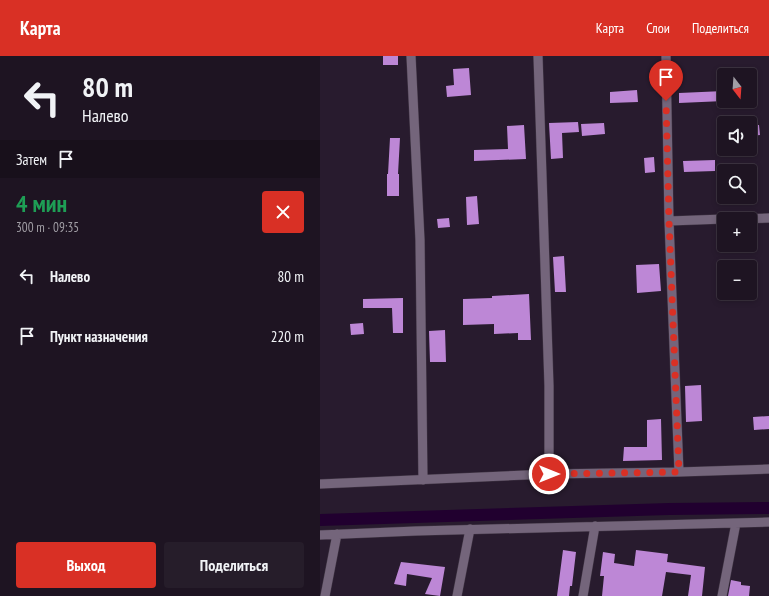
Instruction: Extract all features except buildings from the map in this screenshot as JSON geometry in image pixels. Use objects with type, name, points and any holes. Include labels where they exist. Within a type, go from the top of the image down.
[{"type":"street","points":[[411,56],[420,240],[423,480]]},
{"type":"street","points":[[538,56],[549,386],[549,474]]},
{"type":"street","points":[[666,56],[669,221],[679,472]]},
{"type":"street","points":[[757,218],[769,218]]},
{"type":"street","points":[[669,221],[717,219]]},
{"type":"street","points":[[320,484],[549,474],[769,469]]},
{"type":"street","points":[[320,535],[470,529],[769,522]]},
{"type":"street","points":[[722,596],[736,523]]},
{"type":"street","points":[[583,596],[595,526]]},
{"type":"street","points":[[457,596],[470,529]]},
{"type":"street","points":[[326,596],[337,534]]},
{"type":"waterway","points":[[320,520],[669,509],[769,508]]},
{"type":"route","points":[[549,474],[679,472],[669,221],[666,101]]}]
